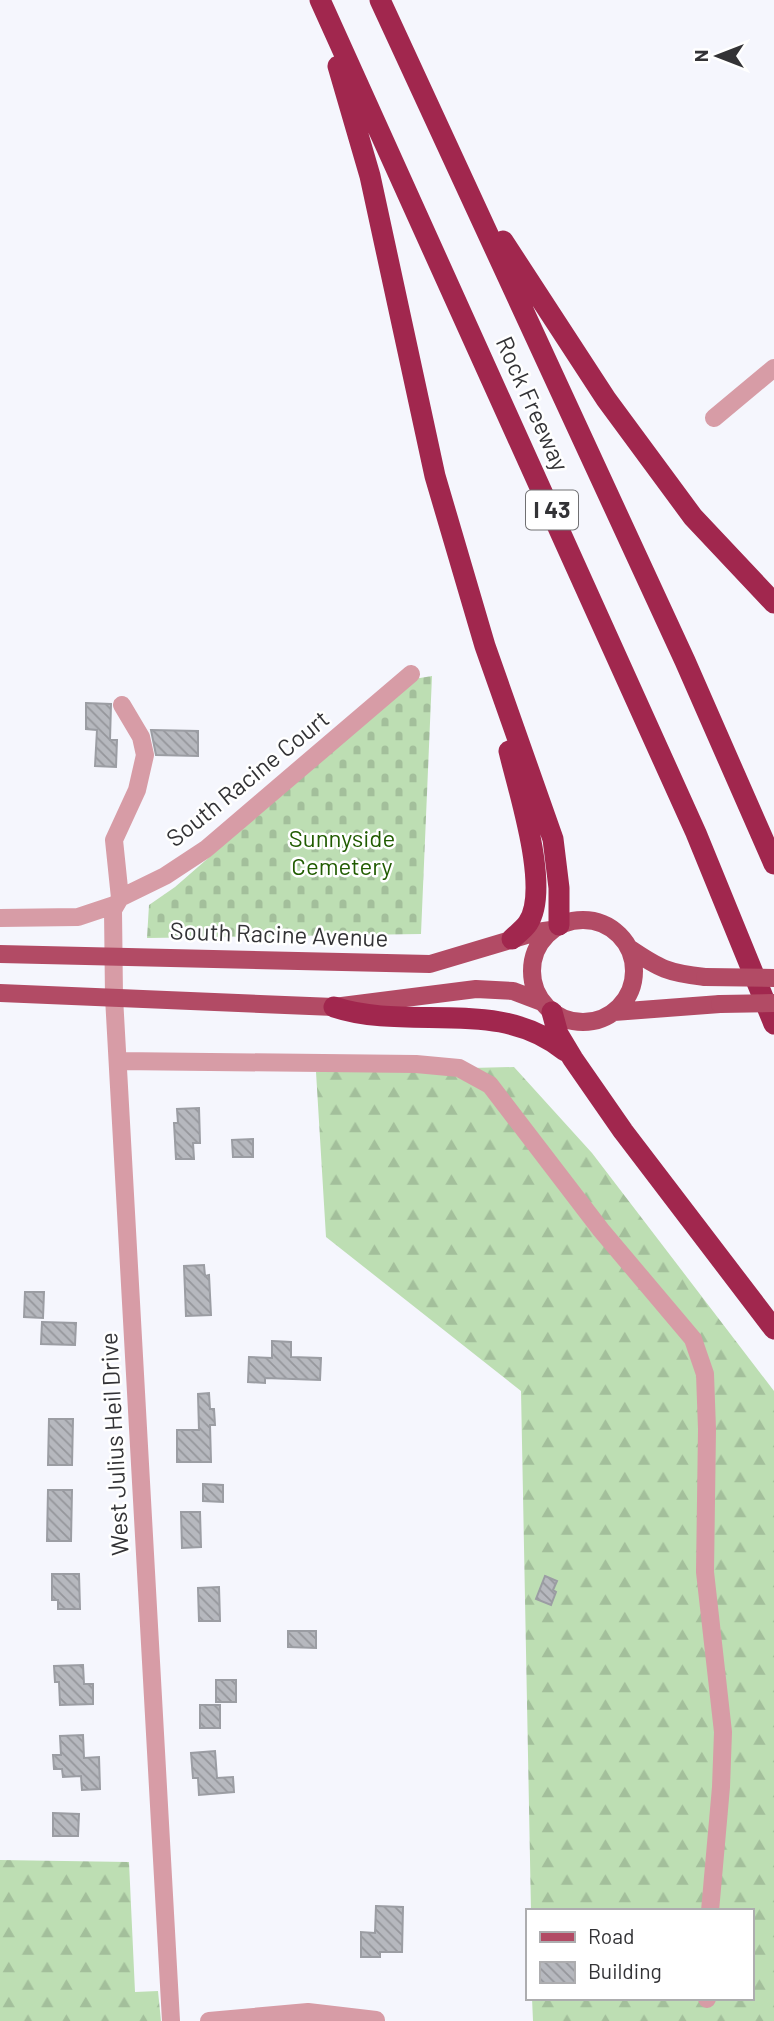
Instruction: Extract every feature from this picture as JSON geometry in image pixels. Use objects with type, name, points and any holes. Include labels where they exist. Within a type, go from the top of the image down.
[{"type":"highway","points":[[319,0],[370,176],[435,476],[485,646],[552,839],[559,888],[555,928]]},
{"type":"highway","name":"Rock Freeway","points":[[319,0],[696,833],[774,1024]]},
{"type":"highway","name":"Rock Freeway","points":[[380,0],[685,661],[774,864]]},
{"type":"highway","points":[[463,181],[606,400],[693,517],[774,603]]},
{"type":"highway","points":[[485,646],[532,840],[536,893],[529,923],[512,939]]},
{"type":"highway","points":[[334,1007],[357,1014],[463,1017],[500,1021],[534,1031],[571,1057]]},
{"type":"highway","points":[[547,1007],[571,1057],[623,1131],[774,1329]]},
{"type":"main road","points":[[0,993],[334,1007],[476,989],[513,991],[567,1020],[583,1022],[600,1020],[614,1012],[626,999],[633,982],[634,965],[629,948],[620,934],[599,922],[575,920],[555,928],[535,951],[532,964],[535,990],[547,1007]]},
{"type":"main road","name":"South Racine Avenue","points":[[0,954],[430,964],[555,928]]},
{"type":"main road","points":[[629,948],[656,966],[675,974],[774,978]]},
{"type":"main road","points":[[614,1012],[774,1003]]},
{"type":"street","points":[[714,418],[774,368]]},
{"type":"street","name":"South Racine Court","points":[[0,918],[78,917],[117,901],[165,876],[206,849],[411,674]]},
{"type":"street","points":[[114,997],[117,901],[114,840],[137,790],[145,755],[141,737],[122,705]]},
{"type":"street","name":"West Julius Heil Drive","points":[[114,997],[171,2021]]},
{"type":"street","points":[[118,1061],[416,1064],[459,1068],[490,1086],[601,1230],[693,1339],[705,1374],[705,1572],[720,1684],[723,1732],[710,1909]]},
{"type":"street","points":[[209,2021],[308,2012],[376,2020]]},
{"type":"green space","name":"Sunnyside Cemetery","points":[[432,676],[421,934],[147,938],[149,905],[175,887],[414,679]]},
{"type":"green space","points":[[514,1067],[592,1153],[774,1391],[774,2021],[533,2021],[532,2000],[753,2000],[753,1909],[531,1909],[521,1391],[326,1237],[316,1072]]},
{"type":"green space","points":[[0,1860],[129,1862],[135,1992],[158,1991],[161,2021],[0,2021]]},
{"type":"building","points":[[86,703],[111,704],[110,740],[117,740],[116,767],[95,766],[97,730],[86,729]]},
{"type":"building","points":[[151,730],[198,731],[198,756],[156,755]]},
{"type":"building","points":[[199,1108],[200,1143],[193,1143],[194,1159],[176,1159],[174,1123],[178,1123],[177,1109]]},
{"type":"building","points":[[253,1139],[253,1157],[233,1157],[232,1140]]},
{"type":"building","points":[[204,1265],[205,1276],[209,1275],[211,1315],[186,1316],[184,1266]]},
{"type":"building","points":[[25,1292],[44,1292],[43,1318],[24,1317]]},
{"type":"building","points":[[42,1322],[76,1323],[75,1345],[41,1344]]},
{"type":"building","points":[[272,1341],[291,1342],[291,1357],[321,1358],[320,1380],[265,1378],[265,1383],[248,1382],[249,1357],[272,1358]]},
{"type":"building","points":[[209,1393],[215,1425],[210,1425],[211,1462],[177,1462],[177,1430],[199,1430],[198,1394]]},
{"type":"building","points":[[49,1419],[73,1419],[72,1465],[48,1465]]},
{"type":"building","points":[[203,1484],[223,1485],[223,1502],[203,1501]]},
{"type":"building","points":[[48,1490],[72,1490],[71,1541],[47,1541]]},
{"type":"building","points":[[181,1512],[200,1512],[201,1547],[182,1548]]},
{"type":"building","points":[[52,1574],[79,1574],[80,1609],[58,1609],[58,1600],[52,1600]]},
{"type":"building","points":[[545,1576],[557,1581],[551,1605],[536,1599]]},
{"type":"building","points":[[219,1587],[220,1621],[199,1621],[198,1588]]},
{"type":"building","points":[[288,1631],[316,1631],[316,1648],[288,1647]]},
{"type":"building","points":[[83,1665],[84,1684],[93,1684],[93,1704],[60,1705],[59,1682],[55,1682],[54,1666]]},
{"type":"building","points":[[216,1680],[236,1680],[236,1702],[216,1702]]},
{"type":"building","points":[[200,1705],[220,1705],[220,1728],[200,1728]]},
{"type":"building","points":[[83,1735],[84,1758],[99,1757],[100,1789],[82,1790],[81,1776],[63,1777],[62,1769],[54,1769],[53,1755],[61,1755],[60,1736]]},
{"type":"building","points":[[215,1751],[217,1778],[233,1777],[234,1792],[199,1795],[198,1778],[193,1778],[191,1753]]},
{"type":"building","points":[[53,1813],[79,1814],[78,1836],[53,1836]]},
{"type":"building","points":[[376,1906],[403,1907],[402,1952],[380,1952],[380,1957],[361,1957],[361,1932],[375,1933]]}]
